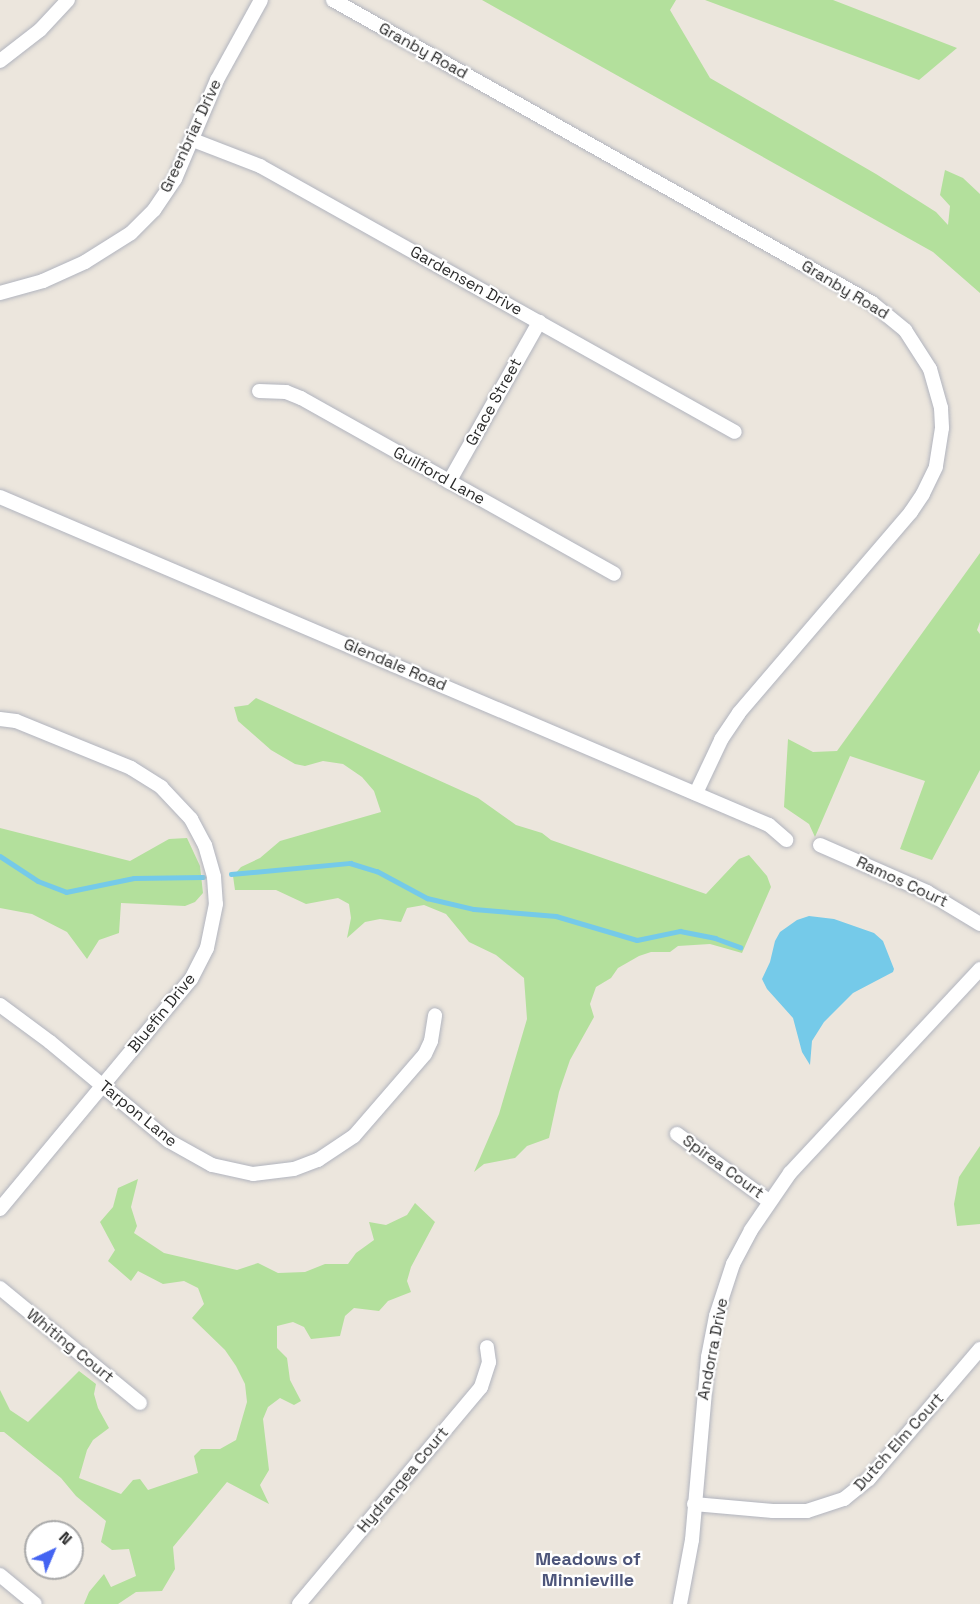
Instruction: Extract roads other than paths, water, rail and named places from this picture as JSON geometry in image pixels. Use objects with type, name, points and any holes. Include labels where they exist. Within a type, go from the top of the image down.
[{"type":"street","points":[[0,61],[40,30],[68,0]]},
{"type":"street","name":"Greenbriar Drive","points":[[0,293],[70,270],[131,233],[154,210],[169,189],[193,140],[217,80],[261,0]]},
{"type":"street","name":"Granby Road","points":[[333,0],[872,303],[905,330],[930,369],[941,408],[942,428],[936,467],[923,494],[911,512],[740,713],[721,740],[696,793]]},
{"type":"street","name":"Gardensen Drive","points":[[193,140],[260,166],[735,432]]},
{"type":"street","name":"Grace Street","points":[[449,482],[539,322]]},
{"type":"street","name":"Guilford Lane","points":[[260,392],[286,392],[301,398],[614,574]]},
{"type":"street","name":"Glendale Road","points":[[0,497],[696,793],[769,825],[786,840]]},
{"type":"street","name":"Bluefin Drive","points":[[0,719],[16,720],[152,780],[171,795],[191,819],[212,866],[216,904],[202,960],[191,979],[0,1209]]},
{"type":"street","name":"Ramos Court","points":[[820,845],[927,892],[980,924]]},
{"type":"street","name":"Andorra Drive","points":[[680,1604],[688,1568],[701,1413],[716,1316],[734,1264],[769,1201],[790,1173],[980,969]]},
{"type":"street","name":"Tarpon Lane","points":[[0,1005],[50,1042],[169,1141],[212,1165],[253,1174],[294,1169],[337,1149],[366,1124],[425,1054],[431,1041],[435,1015]]},
{"type":"street","name":"Spirea Court","points":[[677,1134],[769,1201]]},
{"type":"street","name":"Whiting Court","points":[[0,1288],[140,1403]]},
{"type":"street","name":"Hydrangea Court","points":[[299,1604],[481,1387],[489,1362],[487,1347]]},
{"type":"street","name":"Dutch Elm Court","points":[[694,1503],[773,1511],[807,1511],[844,1500],[869,1479],[980,1349]]},
{"type":"street","points":[[0,1575],[35,1604]]},
{"type":"water","points":[[809,916],[834,919],[874,933],[883,941],[894,969],[893,972],[853,993],[824,1022],[812,1041],[810,1065],[802,1052],[793,1018],[767,989],[762,979],[780,932],[797,920]]},
{"type":"waterway","points":[[0,856],[38,881],[66,892],[134,878],[203,877]]},
{"type":"waterway","points":[[231,874],[350,863],[377,871],[427,898],[474,909],[556,916],[637,940],[680,931],[715,938],[740,947]]},
{"type":"district","name":"Meadows of Minnieville","points":[[588,1570]]}]
